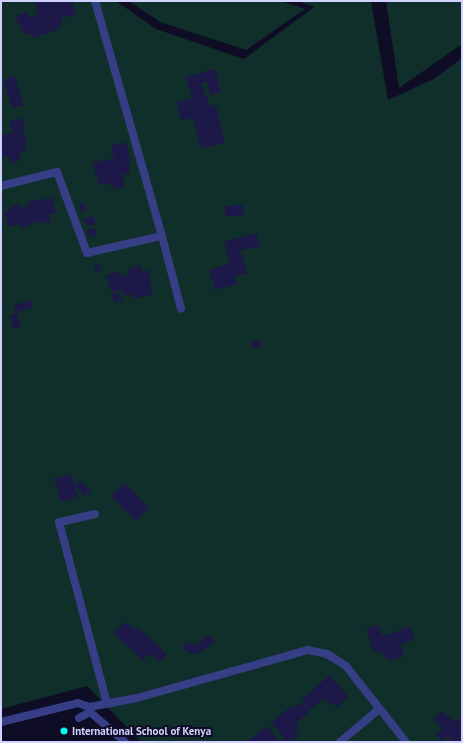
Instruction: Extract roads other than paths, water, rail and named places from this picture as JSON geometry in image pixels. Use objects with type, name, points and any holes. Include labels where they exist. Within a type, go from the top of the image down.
[{"type":"street","points":[[95,1],[162,236],[181,309]]},
{"type":"street","points":[[1,186],[57,172],[88,253],[162,236]]},
{"type":"street","points":[[95,514],[59,522],[107,704]]},
{"type":"street","points":[[78,718],[89,709],[308,650],[327,654],[346,666],[406,742]]},
{"type":"street","points":[[1,722],[56,707],[78,703],[89,709],[126,742]]},
{"type":"street","points":[[340,742],[379,709]]},
{"type":"place","name":"International School of Kenya","points":[[64,731]]}]
